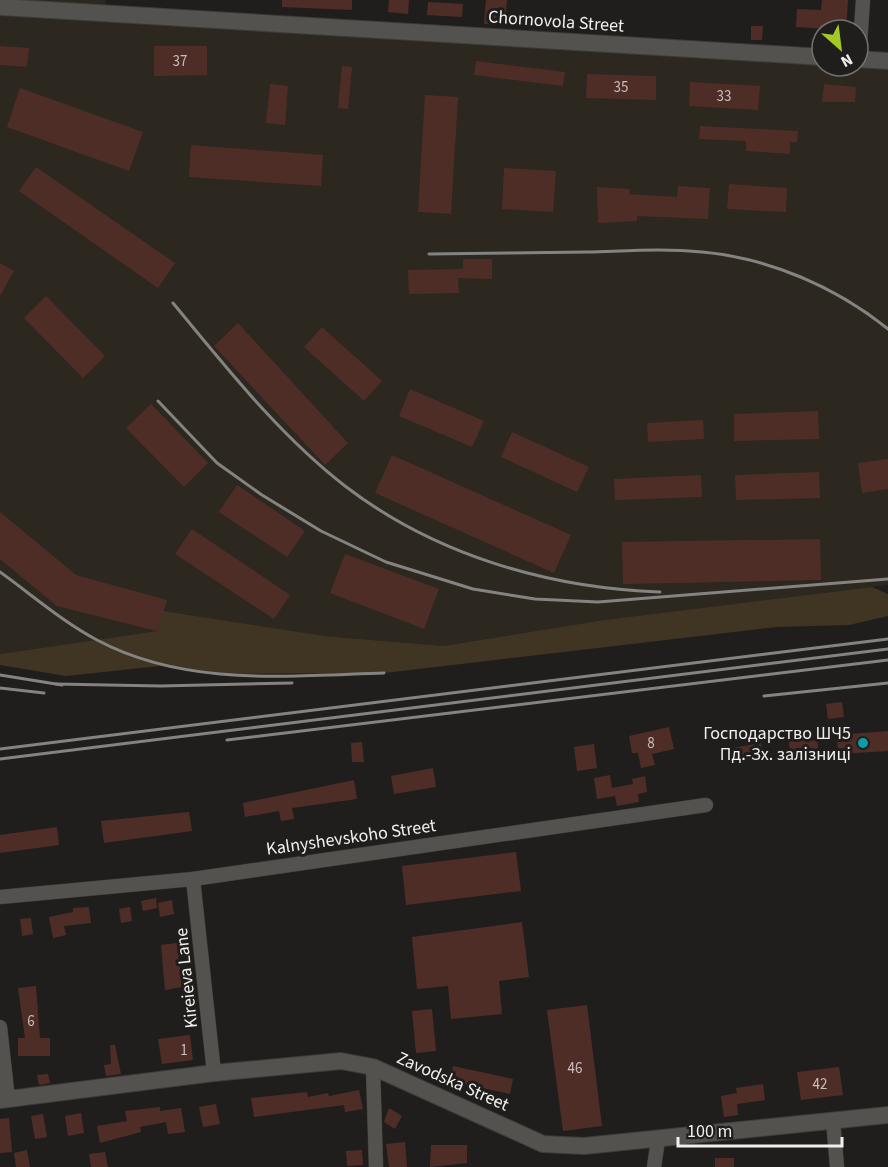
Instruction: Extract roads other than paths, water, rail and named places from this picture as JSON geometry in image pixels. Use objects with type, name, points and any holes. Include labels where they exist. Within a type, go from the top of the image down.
[{"type":"street","points":[[862,18],[863,0]]},
{"type":"street","name":"Chornovola Street","points":[[0,7],[810,56]]},
{"type":"street","points":[[870,60],[888,61]]},
{"type":"street","name":"Kalnyshevskoho Street","points":[[0,897],[193,879],[706,805]]},
{"type":"street","name":"Kireieva Lane","points":[[193,879],[214,1073]]},
{"type":"street","points":[[0,1027],[4,1100]]},
{"type":"street","name":"Zavodska Street","points":[[4,1100],[214,1073],[341,1061],[373,1067],[543,1144],[584,1146],[658,1140],[888,1115]]},
{"type":"street","points":[[373,1067],[376,1167]]},
{"type":"street","points":[[833,1120],[837,1167]]},
{"type":"street","points":[[654,1167],[658,1140]]},
{"type":"railway","points":[[429,254],[659,250],[727,255],[801,277],[846,300],[888,329]]},
{"type":"railway","points":[[173,303],[276,423],[321,466],[380,510],[416,531],[455,549],[494,563],[535,575],[576,583],[660,592]]},
{"type":"railway","points":[[158,401],[217,463],[262,495],[321,531],[386,562],[473,589],[535,599],[598,602],[888,579]]},
{"type":"railway","points":[[0,572],[84,633],[131,655],[165,665],[201,672],[238,675],[311,676],[384,673]]},
{"type":"railway","points":[[0,749],[888,639]]},
{"type":"railway","points":[[0,759],[888,649]]},
{"type":"railway","points":[[227,740],[888,660]]},
{"type":"railway","points":[[0,675],[62,685]]},
{"type":"railway","points":[[56,684],[161,686],[292,683]]},
{"type":"railway","points":[[764,696],[888,683]]},
{"type":"railway","points":[[0,688],[44,693]]},
{"type":"place","name":"Господарство ШЧ5 Пд.-Зх. залізниці","points":[[863,743]]}]
